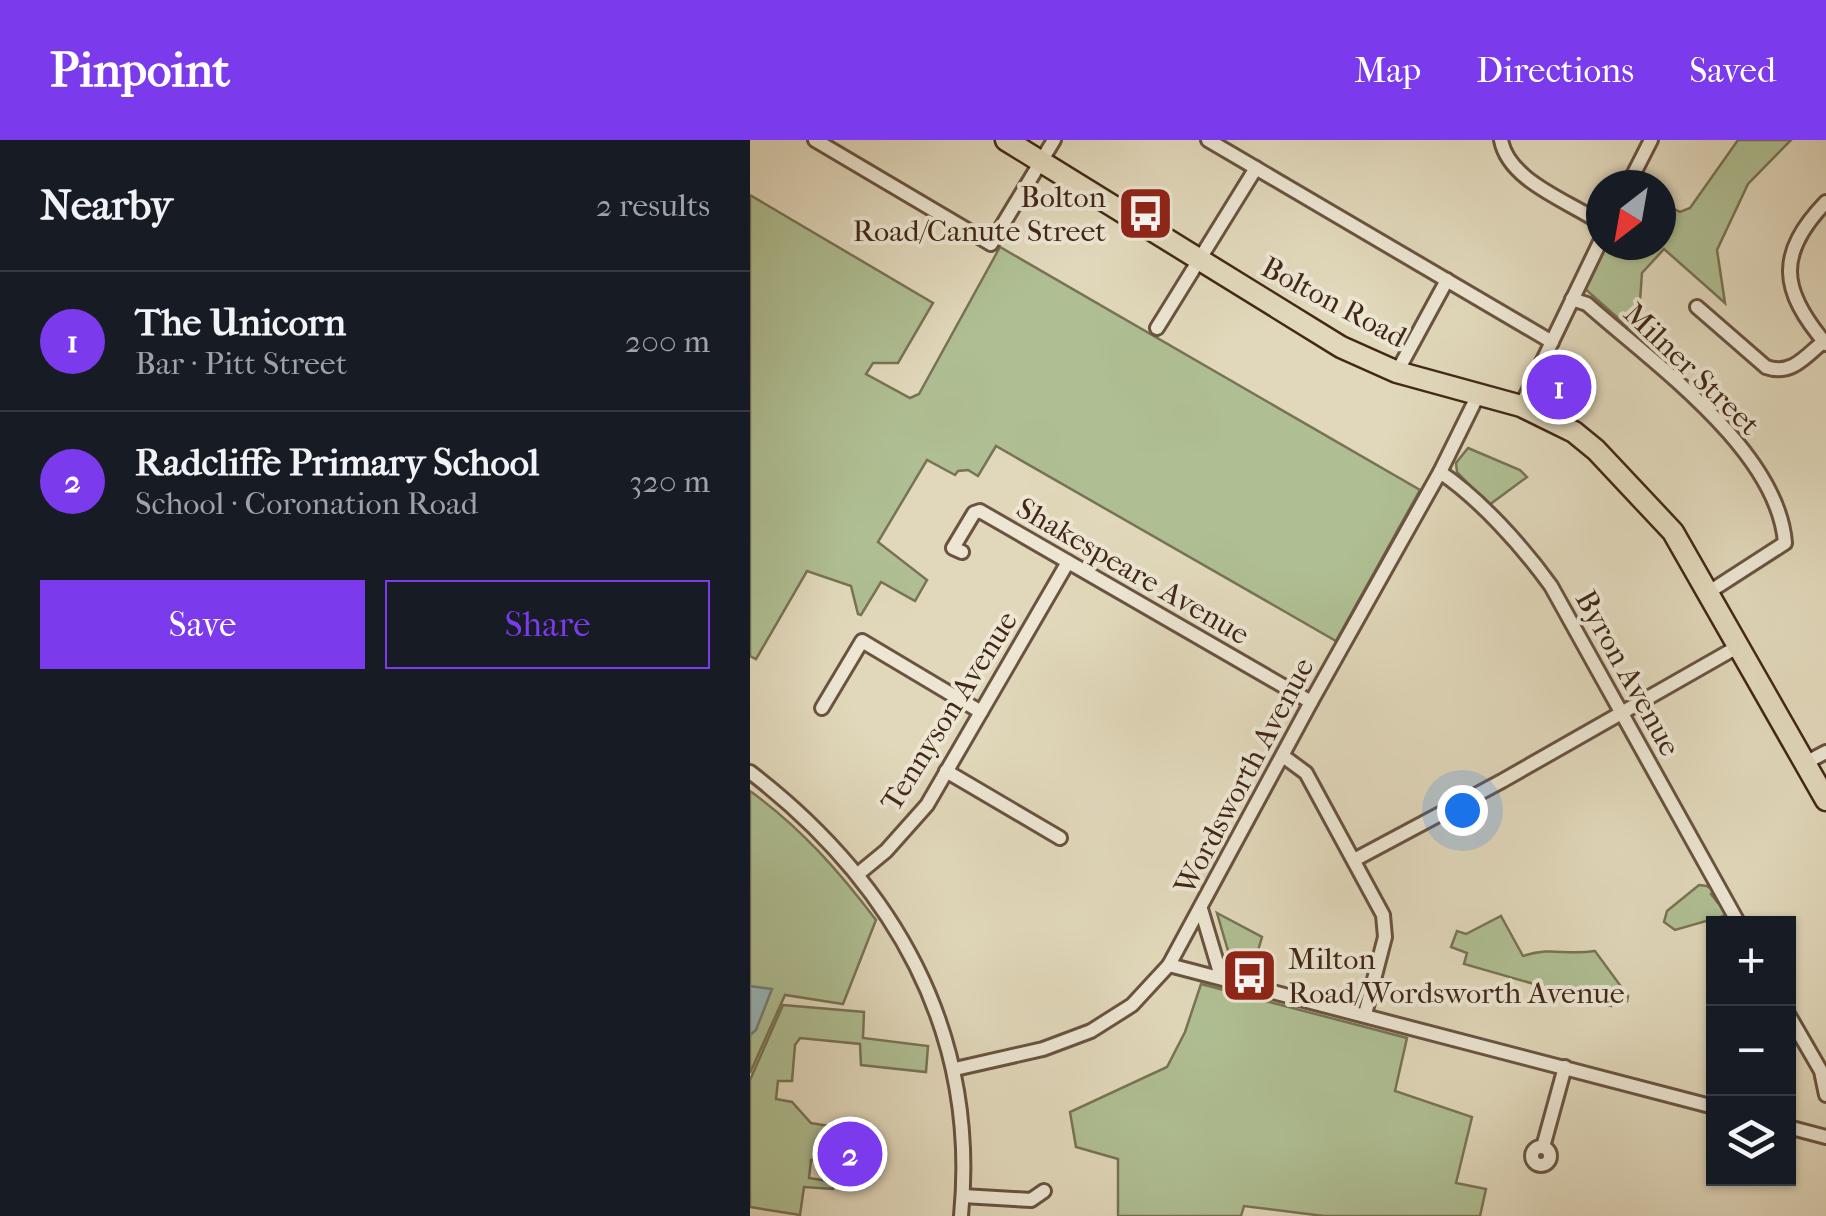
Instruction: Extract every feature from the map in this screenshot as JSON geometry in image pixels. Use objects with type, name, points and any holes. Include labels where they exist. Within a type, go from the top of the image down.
[{"type":"main road","name":"Bolton Road","points":[[1006,140],[1341,347],[1397,372],[1521,406],[1574,432],[1627,480],[1673,532],[1826,800]]},
{"type":"street","points":[[815,140],[837,146],[991,244],[1054,140]]},
{"type":"street","points":[[1208,140],[1552,342]]},
{"type":"street","points":[[1501,140],[1512,167],[1567,210],[1586,216]]},
{"type":"street","points":[[1636,170],[1651,140]]},
{"type":"street","points":[[1157,328],[1256,168]]},
{"type":"street","points":[[1706,310],[1766,367],[1779,372],[1792,368],[1825,342],[1801,313],[1789,267],[1798,234],[1826,202]]},
{"type":"street","points":[[1521,406],[1591,260]]},
{"type":"street","points":[[1397,372],[1447,280]]},
{"type":"street","name":"Milner Street","points":[[1572,299],[1588,304],[1736,439],[1780,512],[1785,543],[1709,592]]},
{"type":"street","name":"Wordsworth Avenue","points":[[954,1069],[1043,1049],[1092,1031],[1132,1005],[1169,965],[1440,472],[1478,395]]},
{"type":"street","name":"Byron Avenue","points":[[1440,472],[1456,482],[1542,575],[1735,916]]},
{"type":"street","name":"Shakespeare Avenue","points":[[962,552],[954,548],[974,512],[980,511],[1311,702]]},
{"type":"street","name":"Tennyson Avenue","points":[[858,874],[927,805],[1068,562]]},
{"type":"street","points":[[822,708],[862,641],[981,712]]},
{"type":"street","points":[[1354,860],[1739,646]]},
{"type":"street","points":[[1806,763],[1826,752]]},
{"type":"street","points":[[1283,756],[1306,773],[1386,926],[1365,1014]]},
{"type":"street","points":[[946,771],[1060,838]]},
{"type":"street","points":[[750,772],[792,805],[858,874],[898,930],[918,967],[954,1069],[962,1114],[961,1216]]},
{"type":"street","points":[[1201,909],[1221,976]]},
{"type":"street","points":[[1169,965],[1706,1105]]},
{"type":"street","points":[[1796,1028],[1820,1071],[1826,1096]]},
{"type":"street","points":[[1543,1148],[1564,1067]]},
{"type":"street","points":[[1796,1129],[1826,1137]]},
{"type":"street","points":[[963,1196],[1031,1200],[1044,1190]]},
{"type":"green space","points":[[1738,140],[1791,140],[1748,184],[1717,250],[1725,303],[1676,260],[1676,210],[1690,208]]},
{"type":"green space","points":[[750,195],[933,303],[898,363],[873,363],[866,374],[910,398],[919,394],[1000,247],[1420,490],[1336,641],[996,446],[978,476],[968,470],[955,475],[927,460],[878,542],[927,580],[915,601],[881,582],[861,615],[851,586],[807,571],[756,659],[750,656]]},
{"type":"green space","points":[[1598,260],[1654,260],[1642,273],[1639,315],[1628,327],[1583,287]]},
{"type":"green space","points":[[1468,448],[1520,470],[1527,477],[1489,505],[1457,472],[1456,463]]},
{"type":"green space","points":[[750,791],[818,851],[876,920],[843,1004],[785,995],[750,1073]]},
{"type":"green space","points":[[1699,885],[1714,891],[1711,894],[1726,913],[1706,916],[1706,921],[1675,930],[1664,922],[1667,911]]},
{"type":"green space","points":[[1217,913],[1262,937],[1253,968],[1231,961]]},
{"type":"green space","points":[[1501,916],[1523,956],[1595,951],[1628,996],[1627,1001],[1614,998],[1611,1006],[1464,964],[1467,953],[1451,947],[1457,931],[1466,934]]},
{"type":"green space","points":[[1201,984],[1407,1038],[1395,1091],[1472,1117],[1456,1183],[1486,1189],[1480,1216],[1324,1216],[1244,1206],[1241,1216],[1118,1216],[1118,1159],[1076,1147],[1070,1112],[1167,1067],[1185,1032]]},
{"type":"green space","points":[[783,1005],[864,1012],[863,1038],[928,1046],[926,1072],[861,1065],[860,1044],[800,1038],[795,1045],[792,1081],[778,1081],[776,1099],[792,1102],[811,1123],[835,1127],[834,1138],[826,1138],[825,1151],[851,1153],[850,1163],[811,1160],[809,1178],[834,1182],[833,1189],[804,1187],[800,1215],[750,1207],[750,1080]]},
{"type":"water","points":[[750,986],[772,989],[756,1030],[750,1035]]},
{"type":"place","name":"Bolton Road/Canute Street","points":[[1145,214]]},
{"type":"place","name":"The Unicorn","points":[[1559,387]]},
{"type":"place","name":"Milton Road/Wordsworth Avenue","points":[[1249,976]]},
{"type":"place","name":"Radcliffe Primary School","points":[[850,1154]]}]
